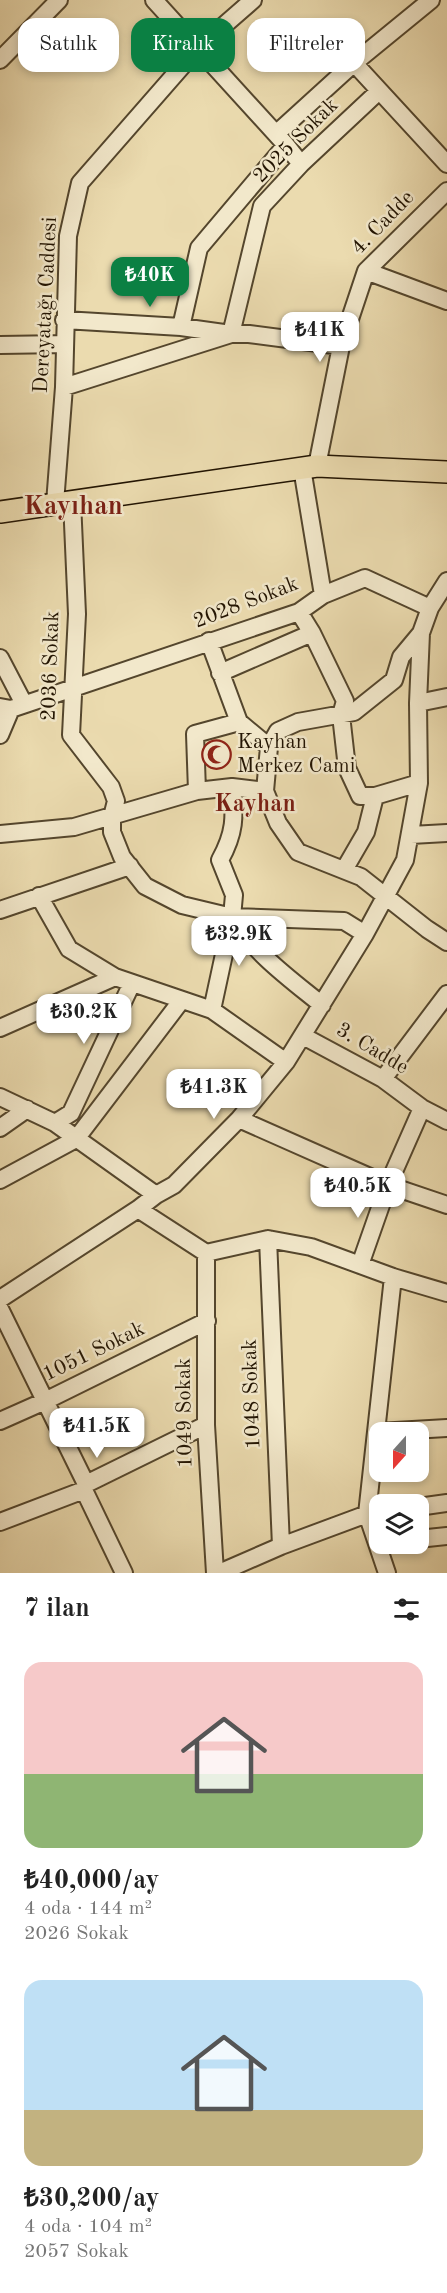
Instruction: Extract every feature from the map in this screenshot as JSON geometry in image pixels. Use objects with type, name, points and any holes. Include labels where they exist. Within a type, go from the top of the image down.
[{"type":"main road","points":[[0,512],[310,467],[447,472]]},
{"type":"street","points":[[0,60],[59,0]]},
{"type":"street","points":[[154,0],[170,18]]},
{"type":"street","name":"Dereyatağı Caddesi","points":[[232,18],[253,0]]},
{"type":"street","points":[[365,54],[431,0]]},
{"type":"street","name":"Dereyatağı Caddesi","points":[[63,502],[64,320],[68,236],[80,183],[177,72]]},
{"type":"street","points":[[220,72],[301,164]]},
{"type":"street","points":[[181,327],[199,248],[281,140],[345,72]]},
{"type":"street","points":[[362,72],[447,164]]},
{"type":"street","name":"2025 Sokak","points":[[231,334],[262,206],[301,164],[379,91]]},
{"type":"street","name":"4. Cadde","points":[[310,467],[341,346],[366,271],[447,191]]},
{"type":"street","points":[[366,271],[447,301]]},
{"type":"street","points":[[64,320],[181,327],[341,346]]},
{"type":"street","points":[[64,387],[231,334]]},
{"type":"street","points":[[0,345],[64,344]]},
{"type":"street","points":[[310,467],[323,596]]},
{"type":"street","name":"2036 Sokak","points":[[63,502],[77,615],[71,735],[111,786],[116,801],[111,817],[112,832],[123,857],[145,886],[182,905],[232,917],[344,921],[365,934]]},
{"type":"street","name":"2028 Sokak","points":[[12,707],[73,689],[299,612],[323,596],[365,578],[430,608]]},
{"type":"street","points":[[0,1299],[174,1185],[239,1119],[286,1062],[303,1036],[365,934],[405,860],[419,783],[418,703],[422,633],[430,608],[447,581]]},
{"type":"street","points":[[299,612],[312,633],[345,701],[341,715],[347,768],[360,796],[375,796],[419,783]]},
{"type":"street","points":[[220,673],[312,633]]},
{"type":"street","points":[[422,633],[401,657],[394,680],[354,712],[298,722],[278,731],[269,747],[265,792],[278,823],[298,852],[361,877],[447,942]]},
{"type":"street","points":[[209,641],[239,722],[269,747]]},
{"type":"street","points":[[0,658],[12,707],[0,735]]},
{"type":"street","points":[[418,703],[447,697]]},
{"type":"street","points":[[197,791],[195,734],[239,722]]},
{"type":"street","points":[[0,834],[74,827],[197,791],[232,787],[265,792]]},
{"type":"street","points":[[212,1010],[232,917],[234,895],[220,860],[227,847],[235,817],[232,787]]},
{"type":"street","points":[[344,870],[366,832],[375,796]]},
{"type":"street","points":[[411,835],[447,832]]},
{"type":"street","points":[[0,910],[130,866]]},
{"type":"street","points":[[39,896],[69,949],[115,977],[212,1010],[286,1062]]},
{"type":"street","points":[[232,917],[244,936],[267,959],[322,1005]]},
{"type":"street","points":[[0,1028],[115,977]]},
{"type":"street","points":[[55,1123],[71,1113],[132,983]]},
{"type":"street","points":[[383,1079],[447,994]]},
{"type":"street","points":[[0,1180],[76,1139],[181,1001]]},
{"type":"street","name":"3. Cadde","points":[[303,1036],[383,1079],[422,1108],[447,1120]]},
{"type":"street","points":[[0,1097],[55,1123],[156,1195]]},
{"type":"street","points":[[360,1265],[388,1185],[422,1108]]},
{"type":"street","points":[[0,1128],[27,1109]]},
{"type":"street","points":[[239,1119],[388,1185],[447,1205]]},
{"type":"street","points":[[138,1209],[206,1253],[268,1239],[310,1247],[393,1277],[447,1293]]},
{"type":"street","name":"1048 Sokak","points":[[268,1239],[280,1546]]},
{"type":"street","name":"1049 Sokak","points":[[206,1253],[206,1425],[217,1573]]},
{"type":"street","points":[[379,1422],[393,1277]]},
{"type":"street","points":[[0,1309],[124,1573]]},
{"type":"street","name":"1051 Sokak","points":[[0,1421],[207,1321]]},
{"type":"street","points":[[0,1522],[85,1486],[206,1425]]},
{"type":"street","points":[[429,1429],[447,1428]]},
{"type":"street","points":[[429,1505],[447,1503]]},
{"type":"street","points":[[217,1573],[280,1546],[369,1515]]},
{"type":"street","points":[[429,1538],[447,1536]]},
{"type":"street","points":[[381,1554],[387,1573]]},
{"type":"place","name":"Kayhan Merkez Cami","points":[[216,754]]},
{"type":"district","name":"Kayıhan","points":[[73,506]]},
{"type":"district","name":"Kayhan","points":[[255,805]]}]
